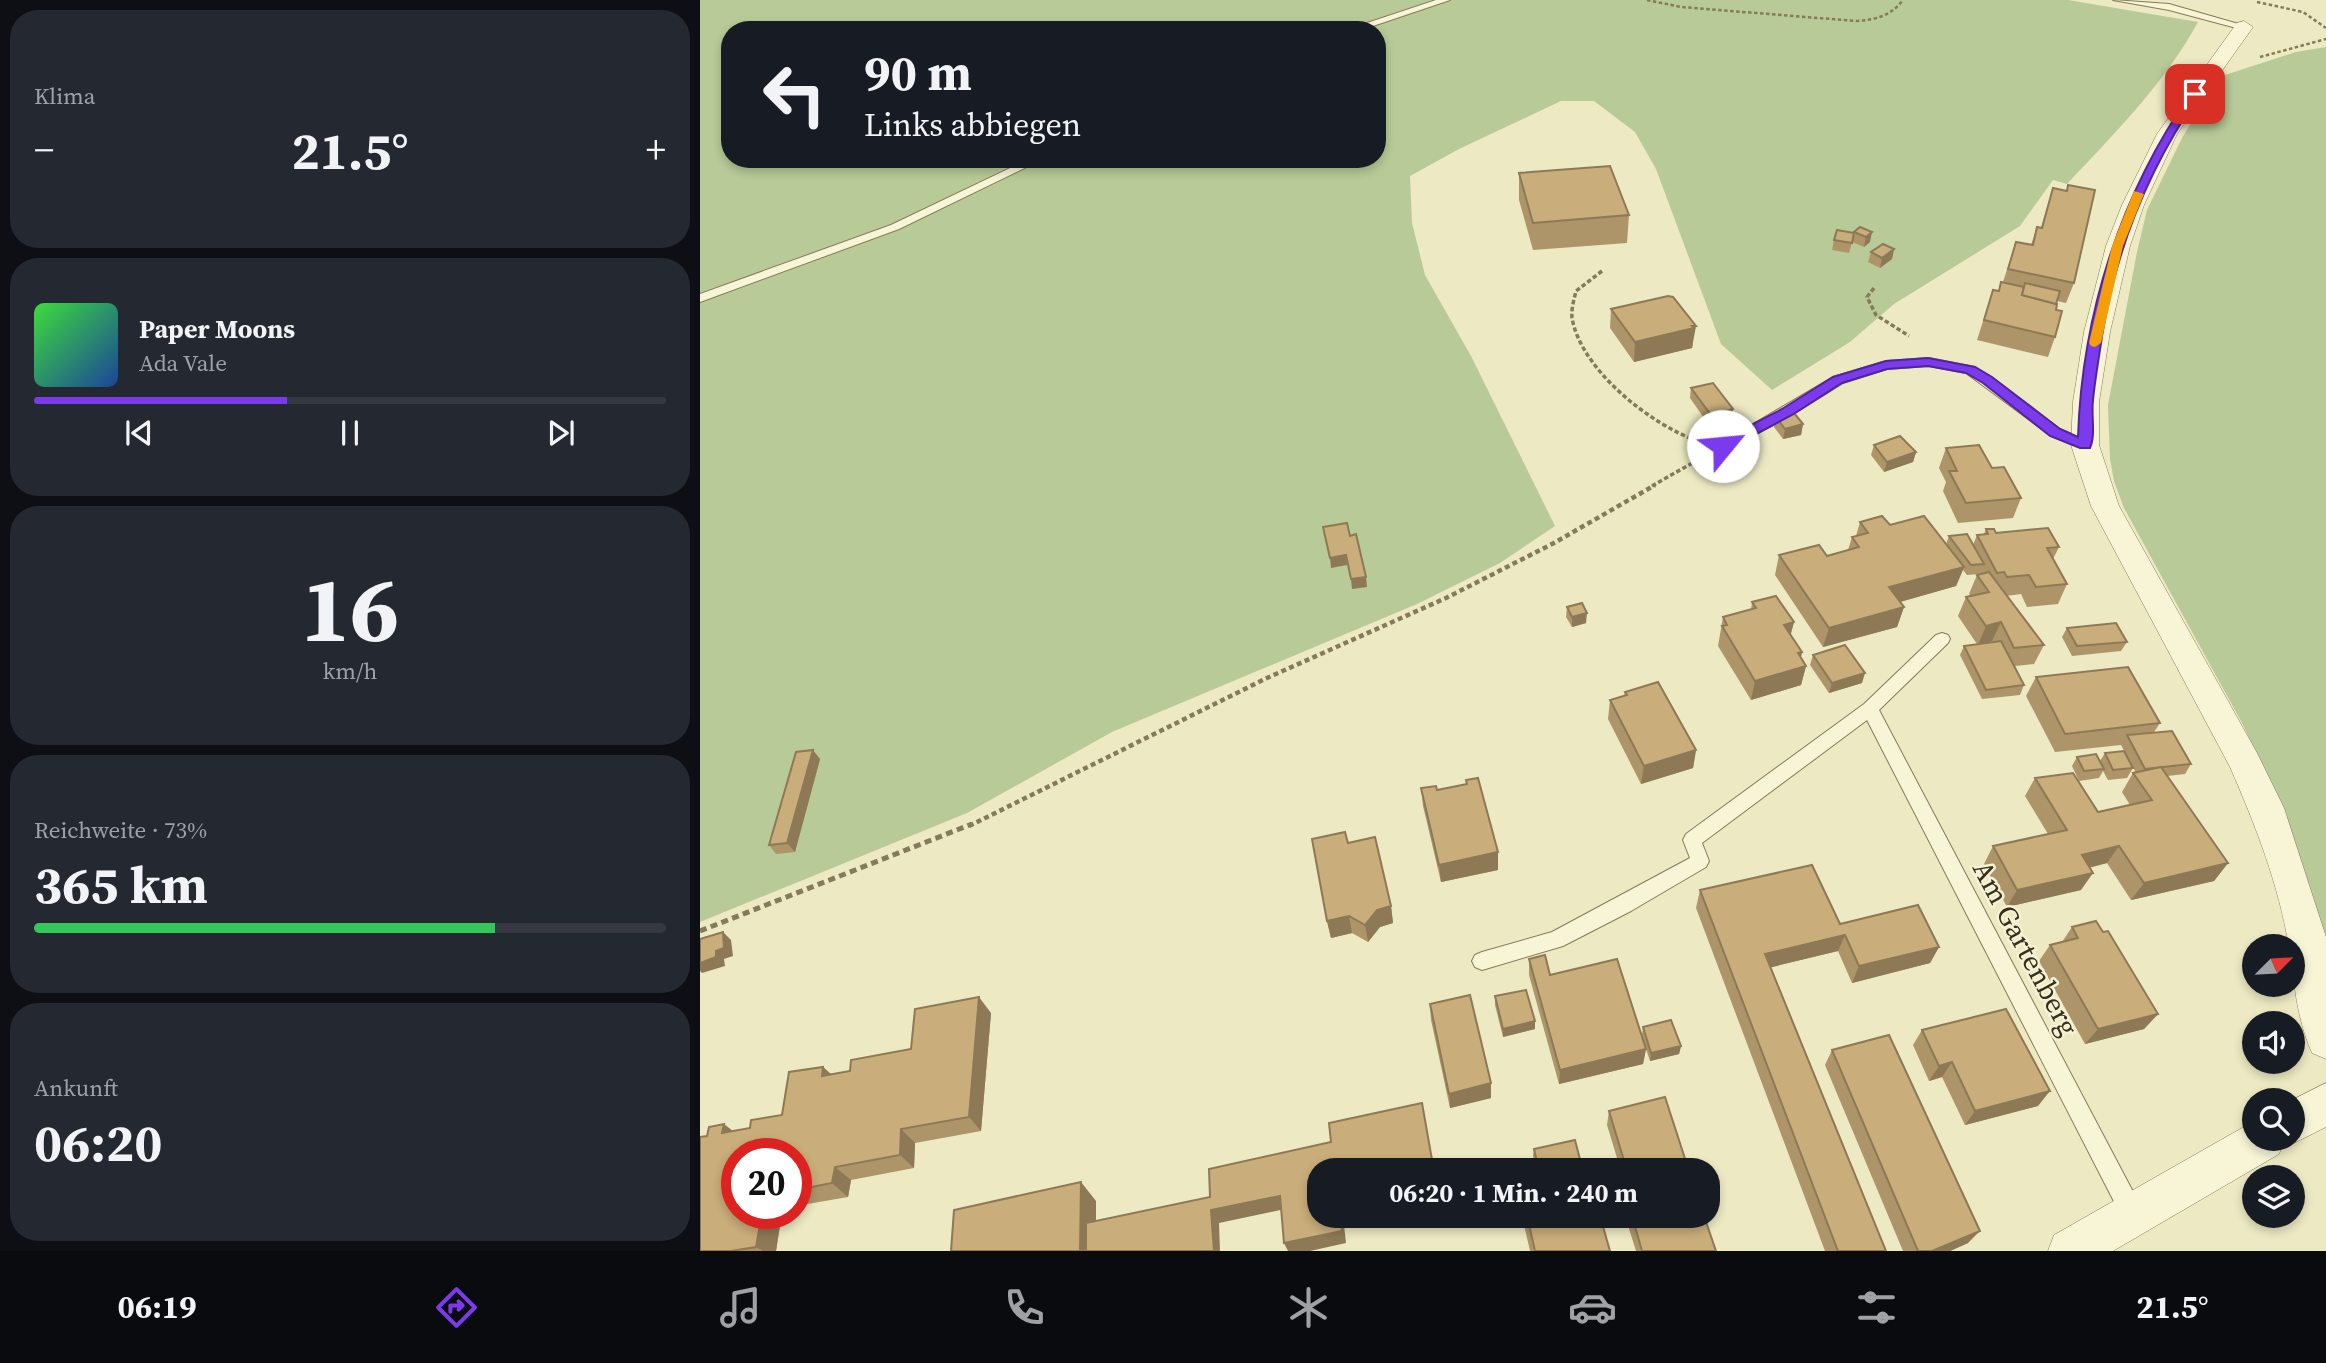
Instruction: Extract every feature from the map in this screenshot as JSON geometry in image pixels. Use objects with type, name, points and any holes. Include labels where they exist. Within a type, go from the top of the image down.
[{"type":"street","points":[[2244,27],[2167,134],[2133,205],[2118,246],[2097,332],[2086,402],[2085,445],[2110,516],[2245,763],[2266,808],[2304,922],[2326,1039]]},
{"type":"street","points":[[2305,1116],[2326,1104]]},
{"type":"street","points":[[2070,1251],[2243,1151]]},
{"type":"lane","points":[[1379,21],[1445,0]]},
{"type":"lane","points":[[2118,0],[2168,7],[2244,27]]},
{"type":"lane","points":[[700,298],[895,227],[1019,168]]},
{"type":"lane","points":[[1723,446],[1787,412],[1838,380],[1886,365],[1919,362],[1970,370],[2055,432],[2085,445]]},
{"type":"lane","points":[[1482,961],[1556,940],[1700,861],[1692,840],[1870,709],[1942,639]]},
{"type":"lane","name":"Am Gartenberg","points":[[1870,709],[2132,1213]]},
{"type":"path","points":[[1647,0],[1681,6],[1856,21],[1872,20],[1887,14],[1903,0]]},
{"type":"path","points":[[2252,1],[2302,10],[2315,16],[2326,28]]},
{"type":"path","points":[[2210,74],[2281,50],[2326,39]]},
{"type":"path","points":[[1602,271],[1576,291],[1572,318],[1580,341],[1595,365],[1645,414],[1685,438],[1723,446]]},
{"type":"path","points":[[1874,288],[1867,297],[1869,305],[1876,315],[1887,323]]},
{"type":"path","points":[[700,931],[952,834],[1267,678],[1446,598],[1554,542],[1723,446]]},
{"type":"green space","points":[[700,0],[2068,0],[2198,22],[2170,66],[2138,107],[2067,184],[2053,180],[2020,226],[1894,304],[1850,342],[1772,390],[1721,344],[1656,169],[1635,132],[1594,101],[1561,101],[1459,149],[1410,176],[1412,223],[1425,275],[1471,356],[1555,526],[1500,563],[1417,604],[1112,732],[967,813],[700,922]]},
{"type":"green space","points":[[2326,47],[2326,963],[2286,814],[2242,723],[2124,508],[2114,481],[2110,459],[2108,405],[2147,210],[2182,138],[2219,77],[2296,52]]},
{"type":"building","points":[[1610,166],[1629,215],[1533,223],[1519,173]]},
{"type":"building","points":[[2068,185],[2095,190],[2074,283],[2008,269],[2016,242],[2033,245],[2037,227],[2042,228],[2053,188],[2067,191]]},
{"type":"building","points":[[1860,227],[1872,232],[1866,237],[1854,232]]},
{"type":"building","points":[[1837,230],[1854,233],[1852,243],[1834,240]]},
{"type":"building","points":[[1883,244],[1894,249],[1882,258],[1871,252]]},
{"type":"building","points":[[2001,282],[2024,287],[2022,295],[2057,304],[2056,310],[2062,311],[2055,337],[1984,320],[1993,290],[1999,291]]},
{"type":"building","points":[[2025,283],[2060,291],[2056,304],[2022,295]]},
{"type":"building","points":[[1673,297],[1696,326],[1692,326],[1694,328],[1635,342],[1611,309]]},
{"type":"building","points":[[1713,383],[1733,409],[1711,415],[1691,388]]},
{"type":"building","points":[[1794,413],[1803,424],[1785,429],[1776,417]]},
{"type":"building","points":[[1900,436],[1916,452],[1887,462],[1874,445]]},
{"type":"building","points":[[1979,445],[1992,468],[2004,467],[2021,498],[1966,503],[1949,471],[1957,471],[1946,448]]},
{"type":"building","points":[[1882,516],[1890,525],[1924,516],[1964,567],[1889,587],[1904,607],[1829,628],[1779,555],[1819,545],[1827,556],[1859,547],[1852,537],[1868,533],[1860,522]]},
{"type":"building","points":[[1347,523],[1350,536],[1356,534],[1366,577],[1351,579],[1346,555],[1330,558],[1323,527]]},
{"type":"building","points":[[2048,528],[2059,547],[2047,548],[2067,584],[2036,587],[2029,575],[2007,577],[2004,572],[1997,573],[1977,535],[1988,534],[1986,529],[1994,529],[1996,533]]},
{"type":"building","points":[[1967,534],[1984,564],[1971,565],[1949,536]]},
{"type":"building","points":[[1989,572],[2044,645],[2014,648],[2001,622],[1986,626],[1966,597],[1989,592],[1977,575]]},
{"type":"building","points":[[1776,596],[1794,622],[1784,625],[1802,652],[1798,653],[1806,666],[1755,681],[1722,626],[1727,625],[1723,617],[1756,608],[1752,602]]},
{"type":"building","points":[[1582,603],[1587,613],[1572,617],[1567,607]]},
{"type":"building","points":[[2116,623],[2127,642],[2077,646],[2067,628]]},
{"type":"building","points":[[2001,641],[2024,685],[1986,690],[1964,646]]},
{"type":"building","points":[[1845,645],[1865,673],[1832,683],[1813,655]]},
{"type":"building","points":[[2128,667],[2160,723],[2065,734],[2036,677]]},
{"type":"building","points":[[1658,682],[1696,750],[1644,766],[1610,700],[1627,695],[1625,692]]},
{"type":"building","points":[[2172,731],[2191,764],[2145,769],[2127,735]]},
{"type":"building","points":[[813,750],[787,843],[769,845],[796,752]]},
{"type":"building","points":[[2124,751],[2133,768],[2113,770],[2105,753]]},
{"type":"building","points":[[2096,754],[2104,769],[2084,771],[2077,757]]},
{"type":"building","points":[[2161,767],[2228,863],[2144,883],[2119,846],[2082,855],[2093,873],[2017,890],[1993,846],[2067,830],[2035,778],[2073,773],[2098,812],[2152,800],[2133,773]]},
{"type":"building","points":[[1478,778],[1498,852],[1439,865],[1421,788],[1436,786],[1437,790],[1467,784],[1466,780]]},
{"type":"building","points":[[1345,832],[1348,843],[1375,837],[1391,906],[1377,910],[1365,925],[1349,916],[1327,921],[1312,839]]},
{"type":"building","points":[[1812,865],[1840,924],[1918,905],[1939,947],[1859,966],[1845,935],[1765,954],[1886,1251],[1838,1251],[1700,890]]},
{"type":"building","points":[[2096,921],[2103,932],[2108,931],[2158,1014],[2098,1029],[2050,945],[2078,938],[2072,927]]},
{"type":"building","points":[[723,932],[724,948],[716,951],[716,957],[700,963],[700,939]]},
{"type":"building","points":[[1545,955],[1550,975],[1617,959],[1646,1049],[1560,1070],[1529,959]]},
{"type":"building","points":[[1526,990],[1535,1021],[1503,1029],[1495,996]]},
{"type":"building","points":[[1470,995],[1491,1083],[1449,1094],[1430,1004]]},
{"type":"building","points":[[979,997],[969,1117],[901,1129],[900,1155],[835,1167],[832,1183],[812,1187],[812,1138],[721,1138],[721,1229],[759,1229],[756,1247],[731,1251],[700,1251],[700,1137],[707,1136],[709,1127],[724,1124],[722,1133],[750,1128],[751,1120],[782,1115],[789,1072],[823,1067],[822,1076],[850,1071],[851,1060],[911,1049],[915,1009]]},
{"type":"building","points":[[2006,1009],[2050,1091],[1975,1111],[1952,1062],[1939,1066],[1922,1030]]},
{"type":"building","points":[[1671,1020],[1681,1046],[1651,1053],[1643,1027]]},
{"type":"building","points":[[1889,1035],[1980,1231],[1932,1251],[1918,1251],[1832,1050]]},
{"type":"building","points":[[1665,1097],[1685,1158],[1623,1158],[1609,1111]]},
{"type":"building","points":[[1422,1103],[1432,1158],[1307,1158],[1307,1228],[1342,1228],[1342,1231],[1284,1243],[1280,1196],[1211,1210],[1214,1251],[1086,1251],[1086,1223],[1210,1197],[1209,1169],[1331,1142],[1329,1123]]},
{"type":"building","points":[[1575,1140],[1580,1158],[1536,1158],[1534,1149]]},
{"type":"building","points":[[1081,1182],[1080,1251],[951,1251],[954,1210]]},
{"type":"building","points":[[1530,1228],[1603,1228],[1610,1251],[1535,1251]]},
{"type":"building","points":[[1635,1228],[1708,1228],[1716,1251],[1642,1251]]},
{"type":"slow traffic","points":[[2095,343],[2118,246],[2138,194]]},
{"type":"route","points":[[1723,446],[1787,412],[1813,393],[1838,380],[1886,365],[1910,362],[1928,362],[1970,370],[2022,406],[2041,423],[2085,445],[2086,402],[2097,332],[2118,246],[2133,205],[2167,134],[2195,94]]}]
